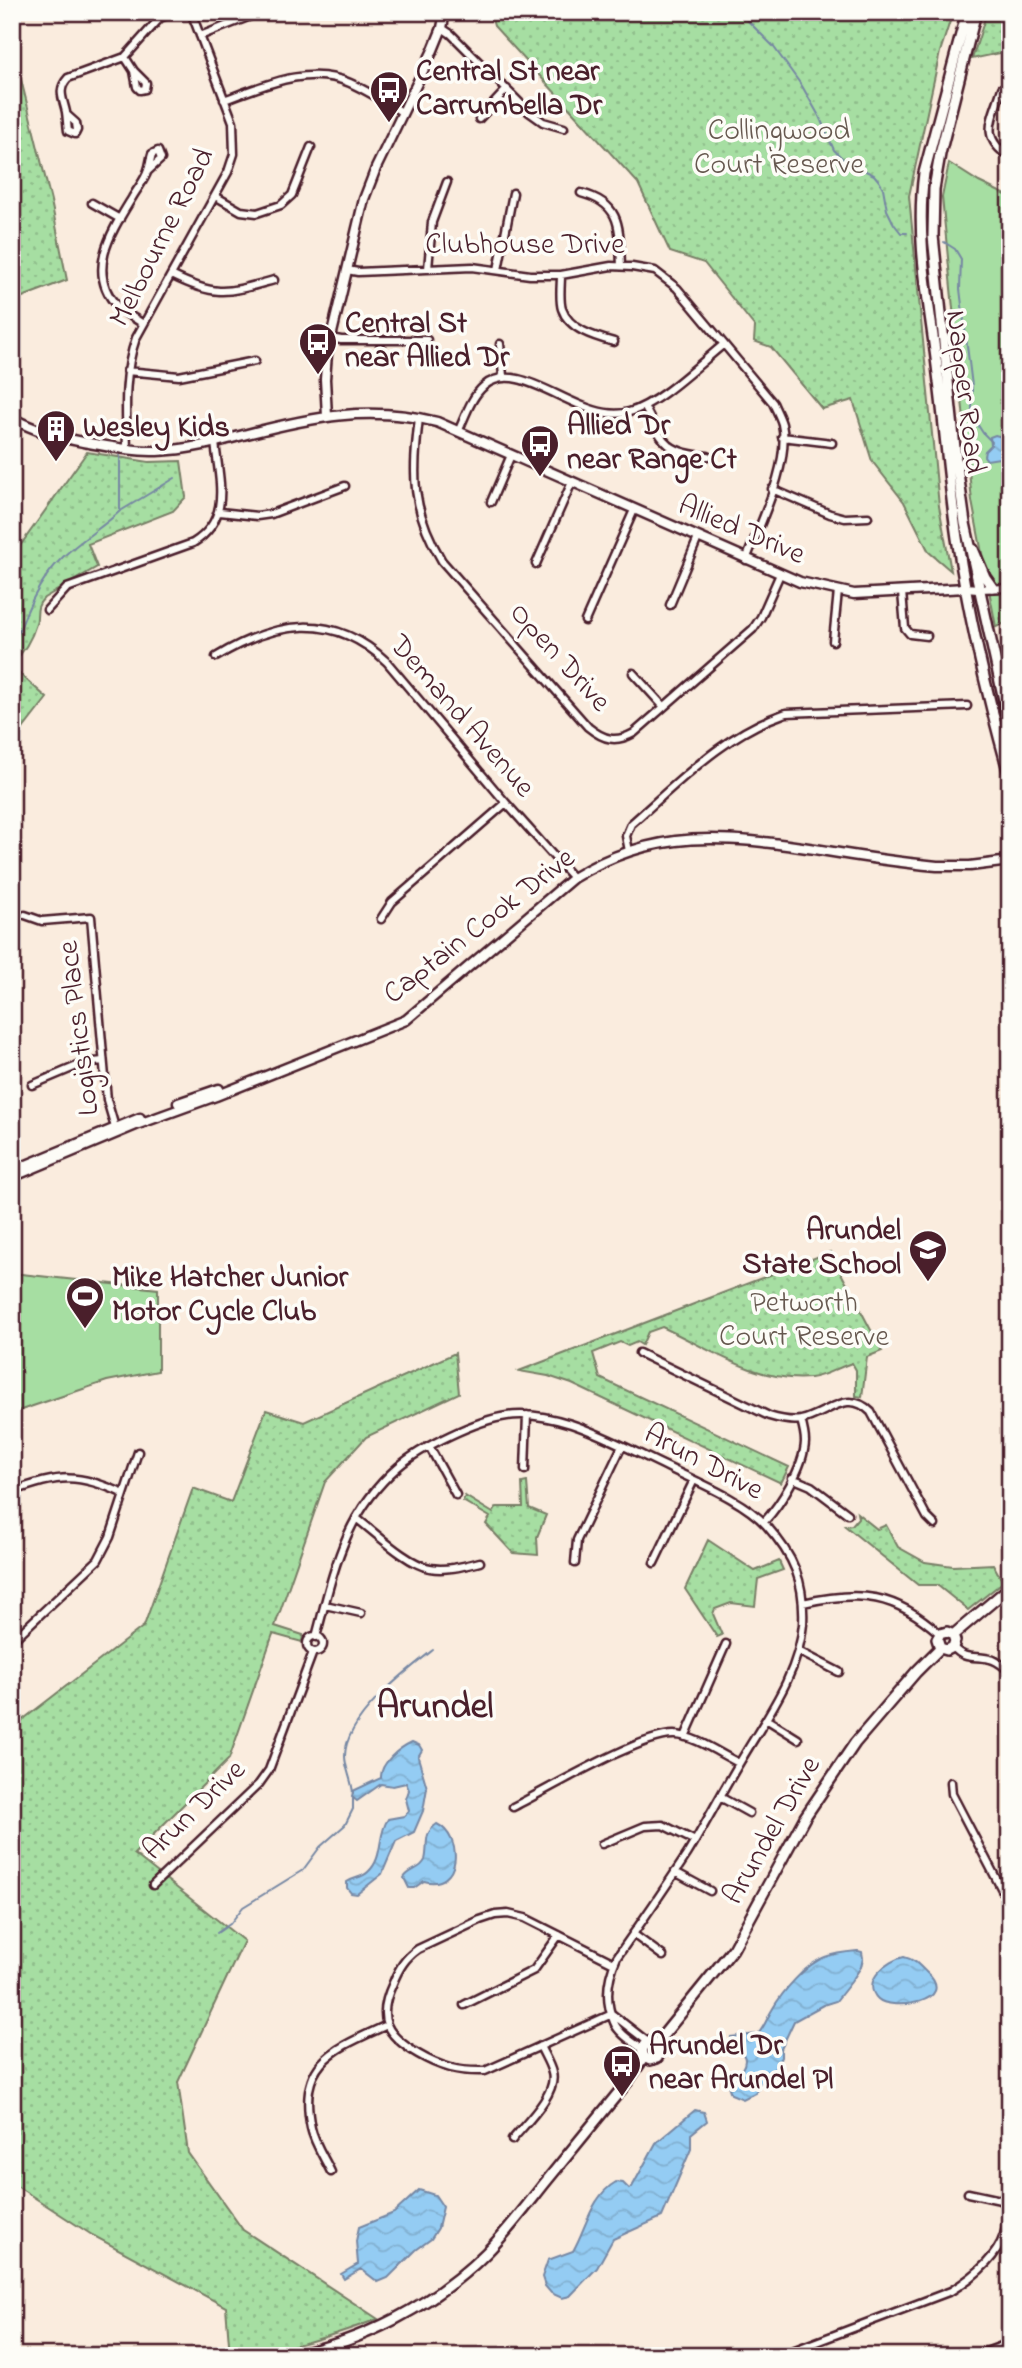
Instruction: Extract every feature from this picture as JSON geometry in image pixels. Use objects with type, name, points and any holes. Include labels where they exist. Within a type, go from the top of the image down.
[{"type":"main road","name":"Napper Road","points":[[967,12],[924,173],[920,230],[957,541],[985,684],[1010,777]]},
{"type":"main road","name":"Napper Road","points":[[976,12],[940,154],[932,209],[956,458],[968,538],[1010,727]]},
{"type":"main road","points":[[968,538],[992,587]]},
{"type":"main road","points":[[953,1635],[1010,1587]]},
{"type":"main road","points":[[947,1632],[953,1635],[953,1647],[947,1650],[940,1648],[937,1642],[940,1634],[947,1632]]},
{"type":"main road","name":"Arundel Drive","points":[[290,2356],[331,2345],[390,2321],[427,2300],[468,2269],[502,2236],[625,2085],[647,2048],[733,1949],[805,1817],[847,1754],[880,1711],[940,1648]]},
{"type":"street","points":[[67,114],[61,96],[62,86],[68,78],[125,57],[160,18],[174,12]]},
{"type":"street","name":"Melbourne Road","points":[[127,449],[127,371],[132,348],[228,172],[234,154],[233,122],[191,12]]},
{"type":"street","points":[[200,36],[261,12]]},
{"type":"street","points":[[327,416],[326,366],[364,199],[442,29],[445,12]]},
{"type":"street","points":[[442,29],[451,34],[543,122],[564,128]]},
{"type":"street","points":[[125,57],[134,71]]},
{"type":"street","points":[[224,100],[273,82],[314,75],[349,82],[402,112]]},
{"type":"street","points":[[1002,88],[991,124],[990,137],[996,148],[1010,158]]},
{"type":"street","points":[[479,119],[506,89]]},
{"type":"street","points":[[215,196],[241,211],[257,213],[281,205],[292,195],[311,148]]},
{"type":"street","points":[[144,324],[119,307],[109,296],[102,279],[101,263],[120,219],[148,170]]},
{"type":"street","points":[[428,269],[432,222],[447,182]]},
{"type":"street","points":[[498,270],[513,193]]},
{"type":"street","points":[[581,193],[606,203],[616,215],[621,266]]},
{"type":"street","points":[[92,203],[120,219]]},
{"type":"street","name":"Clubhouse Drive","points":[[347,270],[358,272],[472,267],[530,275],[561,275],[621,266],[655,271],[677,288],[773,403],[782,424],[783,449],[772,489],[746,560]]},
{"type":"street","points":[[171,275],[198,288],[217,293],[274,280]]},
{"type":"street","points":[[561,275],[562,309],[569,320],[593,336],[614,342]]},
{"type":"street","points":[[331,338],[427,340]]},
{"type":"street","points":[[500,344],[503,376]]},
{"type":"street","points":[[458,432],[480,390],[503,376],[522,379],[593,411],[627,413],[644,406],[724,344]]},
{"type":"street","points":[[127,371],[179,376],[256,360]]},
{"type":"street","points":[[644,406],[667,446],[680,452],[708,456]]},
{"type":"street","name":"Allied Drive","points":[[12,418],[46,433],[156,452],[186,449],[293,422],[349,413],[419,418],[437,422],[800,582],[854,594],[978,589]]},
{"type":"street","name":"Open Drive","points":[[419,418],[414,465],[416,494],[422,519],[442,561],[588,727],[599,736],[622,740],[634,733],[753,629],[780,574]]},
{"type":"street","points":[[782,437],[832,443]]},
{"type":"street","points":[[47,610],[66,588],[192,543],[205,535],[220,512],[215,442]]},
{"type":"street","points":[[491,502],[512,455]]},
{"type":"street","points":[[536,564],[572,482]]},
{"type":"street","points":[[220,512],[257,516],[271,514],[345,486]]},
{"type":"street","points":[[772,489],[830,514],[845,518],[868,517]]},
{"type":"street","points":[[585,621],[634,510]]},
{"type":"street","points":[[670,605],[698,538]]},
{"type":"street","points":[[978,589],[1010,587]]},
{"type":"street","points":[[832,641],[838,591]]},
{"type":"street","points":[[902,592],[905,628],[910,634],[927,636]]},
{"type":"street","name":"Demand Avenue","points":[[216,657],[236,645],[295,626],[321,627],[350,635],[371,647],[387,662],[573,878]]},
{"type":"street","points":[[633,673],[664,708]]},
{"type":"street","points":[[629,851],[626,836],[631,824],[716,748],[762,721],[786,713],[967,706]]},
{"type":"street","points":[[381,919],[393,902],[506,803]]},
{"type":"street","name":"Captain Cook Drive","points":[[12,1171],[406,1020],[573,878],[592,866],[629,851],[678,840],[736,838],[937,866],[1007,863]]},
{"type":"street","points":[[979,865],[1010,855]]},
{"type":"street","name":"Logistics Place","points":[[24,915],[42,921],[91,917],[108,1108],[116,1130]]},
{"type":"street","points":[[32,1085],[84,1063],[103,1061]]},
{"type":"street","name":"Captain Cook Drive","points":[[12,1177],[116,1130]]},
{"type":"street","points":[[639,1353],[769,1416],[784,1420],[801,1420],[851,1401],[862,1403],[871,1412],[927,1517],[935,1525]]},
{"type":"street","points":[[525,1469],[527,1415]]},
{"type":"street","name":"Arun Drive","points":[[316,1637],[343,1541],[356,1518],[389,1475],[429,1446],[483,1422],[506,1416],[527,1415],[569,1423],[694,1480],[746,1508],[764,1522],[791,1557],[800,1578],[803,1625],[794,1665],[695,1841],[614,1963],[609,1974],[607,1992],[612,2014]]},
{"type":"street","points":[[764,1522],[778,1508],[803,1454],[805,1440],[801,1420]]},
{"type":"street","points":[[429,1446],[456,1495]]},
{"type":"street","points":[[575,1563],[578,1540],[622,1446]]},
{"type":"street","points":[[12,1641],[98,1560],[110,1537],[138,1452]]},
{"type":"street","points":[[12,1492],[42,1480],[81,1478],[101,1483],[124,1494]]},
{"type":"street","points":[[792,1478],[811,1486],[848,1514]]},
{"type":"street","points":[[654,1563],[694,1480]]},
{"type":"street","points":[[356,1518],[413,1562],[428,1568],[456,1567],[480,1562]]},
{"type":"street","points":[[803,1602],[838,1595],[882,1599],[916,1614],[940,1634]]},
{"type":"street","points":[[325,1605],[361,1613]]},
{"type":"street","points":[[316,1637],[321,1639],[323,1646],[318,1652],[313,1652],[308,1643],[311,1638],[316,1637]]},
{"type":"street","points":[[685,1737],[726,1644]]},
{"type":"street","points":[[953,1647],[965,1657],[989,1658],[1010,1671]]},
{"type":"street","points":[[798,1651],[839,1672]]},
{"type":"street","name":"Arun Drive","points":[[153,1885],[259,1784],[269,1770],[313,1652]]},
{"type":"street","points":[[766,1719],[798,1739]]},
{"type":"street","points":[[513,1807],[658,1736],[685,1737],[739,1763]]},
{"type":"street","points":[[951,1782],[952,1794],[1010,1905]]},
{"type":"street","points":[[720,1797],[749,1814]]},
{"type":"street","points":[[602,1844],[645,1826],[663,1825],[695,1841]]},
{"type":"street","points":[[675,1872],[710,1891]]},
{"type":"street","points":[[614,1963],[525,1918],[495,1915],[408,1956],[389,1991],[385,2007],[387,2025],[390,2034],[398,2042],[440,2067],[455,2070],[485,2071],[612,2014],[619,2029],[647,2048]]},
{"type":"street","points":[[633,1934],[663,1955]]},
{"type":"street","points":[[464,2005],[534,1970],[559,1935]]},
{"type":"street","points":[[331,2172],[311,2130],[308,2090],[313,2074],[327,2057],[387,2025]]},
{"type":"street","points":[[512,2140],[547,2097],[553,2085],[553,2074],[540,2046]]},
{"type":"street","points":[[787,2353],[951,2291],[964,2283],[997,2252],[1004,2235],[1010,2202],[968,2193]]},
{"type":"street","points":[[975,2356],[1010,2343]]},
{"type":"green space","name":"Collingwood Court Reserve","points":[[490,12],[953,12],[940,52],[909,196],[939,506],[951,571],[929,552],[904,502],[872,461],[853,400],[822,409],[771,347],[754,341],[755,327],[704,263],[670,252],[638,183],[494,26]]},
{"type":"green space","points":[[987,12],[1010,12],[1010,51],[972,59]]},
{"type":"green space","points":[[12,43],[51,201],[67,280],[12,301]]},
{"type":"green space","points":[[949,163],[1010,197],[1010,621],[996,627],[972,501],[942,197]]},
{"type":"green space","points":[[87,452],[149,462],[181,461],[186,497],[173,511],[88,544],[97,567],[44,598],[38,608],[36,624],[29,641],[12,664],[12,557]]},
{"type":"green space","points":[[12,667],[47,698],[12,743]]},
{"type":"green space","name":"Petworth Court Reserve","points":[[830,1252],[882,1351],[867,1357],[862,1397],[856,1396],[856,1370],[852,1363],[810,1378],[771,1375],[733,1362],[662,1327],[648,1332],[642,1345],[637,1342],[628,1346],[620,1342],[593,1353],[600,1378],[789,1467],[781,1483],[572,1384],[519,1371]]},
{"type":"green space","name":"Mike Hatcher Junior Motor Cycle Club","points":[[12,1273],[158,1289],[158,1371],[107,1381],[12,1413]]},
{"type":"green space","points":[[455,1353],[459,1393],[366,1437],[325,1482],[275,1626],[303,1635],[302,1642],[273,1634],[229,1759],[134,1854],[244,1941],[178,2082],[188,2153],[243,2230],[378,2319],[306,2343],[269,2351],[230,2355],[226,2307],[92,2235],[12,2183],[12,1728],[144,1626],[193,1488],[231,1502],[266,1410],[304,1422]]},
{"type":"green space","points":[[527,1482],[529,1508],[546,1515],[537,1537],[538,1555],[513,1553],[486,1524],[490,1517],[463,1501],[465,1496],[493,1513],[497,1507],[523,1507],[522,1483]]},
{"type":"green space","points":[[857,1513],[877,1529],[886,1525],[898,1547],[925,1562],[953,1566],[993,1564],[1003,1582],[968,1610],[937,1585],[918,1585],[845,1526],[852,1525],[858,1518]]},
{"type":"green space","points":[[708,1540],[755,1571],[779,1561],[783,1570],[758,1579],[755,1606],[731,1603],[715,1609],[713,1614],[722,1635],[717,1637],[685,1589]]},
{"type":"water","points":[[995,435],[1010,439],[1010,469],[999,458],[987,460],[984,456],[991,445],[990,437]]},
{"type":"water","points":[[412,1742],[422,1750],[418,1757],[427,1788],[423,1811],[414,1832],[396,1841],[382,1874],[357,1894],[351,1893],[347,1882],[366,1874],[373,1866],[388,1819],[404,1816],[409,1811],[406,1799],[409,1790],[406,1783],[393,1786],[381,1784],[357,1801],[352,1797],[353,1791],[381,1778],[387,1762],[396,1752]]},
{"type":"water","points":[[437,1824],[446,1831],[455,1850],[451,1871],[436,1882],[424,1881],[414,1888],[409,1888],[404,1878],[425,1860],[429,1832]]},
{"type":"water","points":[[862,1952],[861,1967],[851,1982],[836,2001],[794,2021],[781,2049],[776,2068],[768,2072],[755,2093],[743,2099],[731,2094],[728,2085],[740,2072],[745,2060],[743,2054],[731,2044],[731,2037],[758,2034],[788,1987],[818,1961],[833,1955]]},
{"type":"water","points":[[904,1957],[914,1961],[926,1972],[934,1983],[935,1991],[920,2002],[885,2003],[873,1992],[874,1979],[884,1967]]},
{"type":"water","points":[[695,2110],[704,2112],[707,2121],[691,2134],[691,2149],[662,2217],[613,2239],[597,2268],[570,2296],[562,2298],[551,2293],[542,2277],[548,2260],[573,2251],[601,2196],[616,2182],[623,2183],[629,2189],[632,2187],[656,2143]]},
{"type":"water","points":[[419,2190],[435,2195],[443,2207],[438,2228],[431,2239],[388,2278],[378,2282],[361,2269],[344,2279],[341,2274],[358,2264],[356,2241],[359,2227],[394,2213]]},
{"type":"waterway","points":[[739,12],[773,46],[802,86],[834,150],[845,161],[874,175],[879,181],[894,224],[901,233],[907,233]]},
{"type":"waterway","points":[[944,242],[955,249],[961,259],[960,289],[972,386],[972,416],[992,442]]},
{"type":"waterway","points":[[12,651],[27,612],[46,576],[71,550],[120,511],[120,456]]},
{"type":"waterway","points":[[122,510],[175,478]]},
{"type":"waterway","points":[[353,1793],[345,1756],[355,1727],[378,1697],[433,1650]]},
{"type":"waterway","points":[[217,1933],[230,1924],[243,1907],[303,1870],[320,1847],[345,1825],[353,1809],[353,1798]]},
{"type":"place","name":"Central St near Carrumbella Dr","points":[[389,124]]},
{"type":"place","name":"Central St near Allied Dr","points":[[318,376]]},
{"type":"place","name":"Wesley Kids","points":[[56,463]]},
{"type":"place","name":"Allied Dr near Range Ct","points":[[540,478]]},
{"type":"place","name":"Arundel State School","points":[[928,1283]]},
{"type":"place","name":"Mike Hatcher Junior Motor Cycle Club","points":[[85,1330]]},
{"type":"place","name":"Arundel Dr near Arundel Pl","points":[[622,2098]]},
{"type":"district","name":"Arundel","points":[[435,1708]]}]
